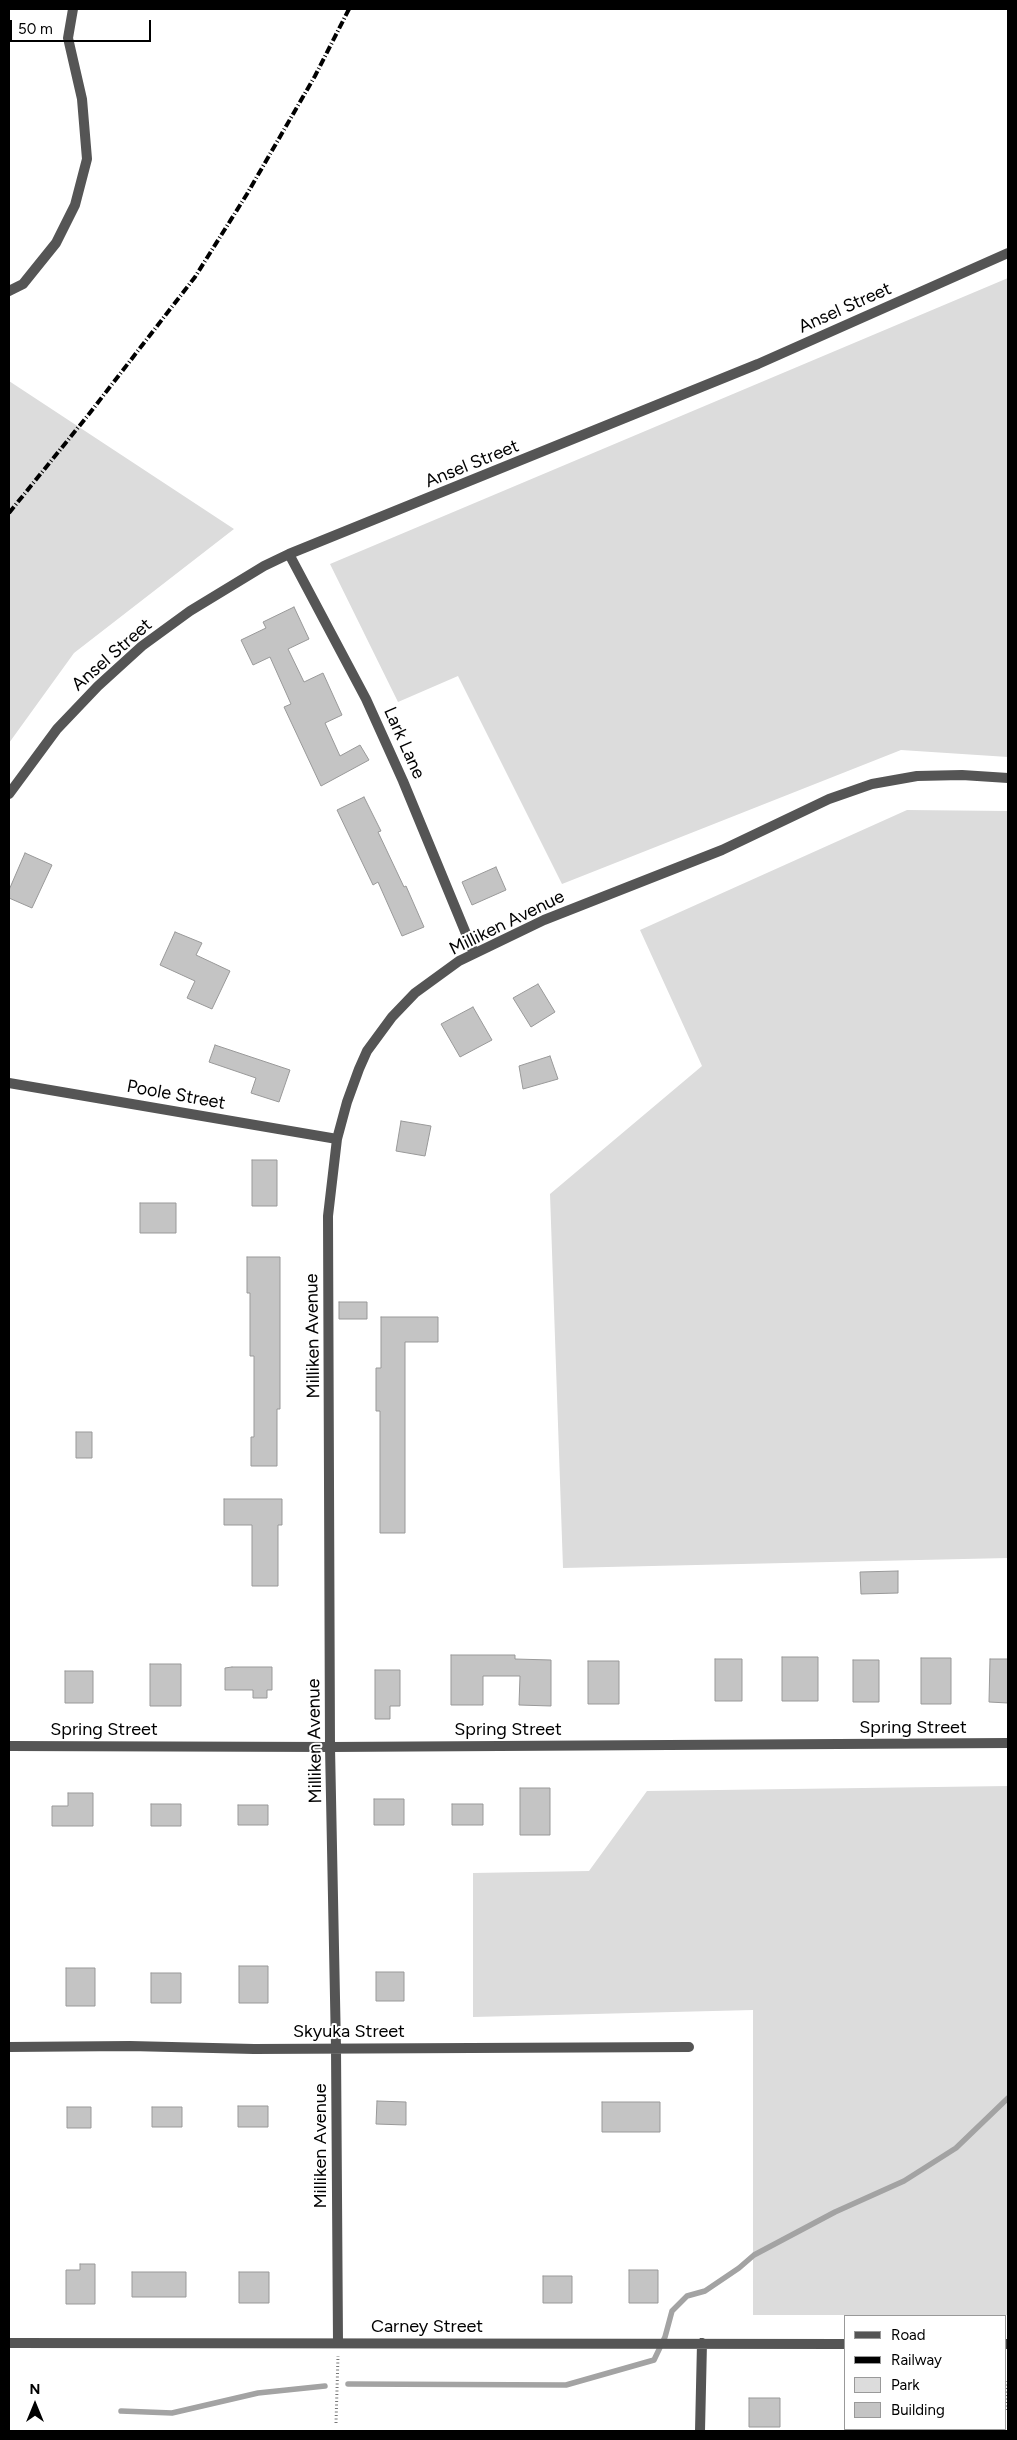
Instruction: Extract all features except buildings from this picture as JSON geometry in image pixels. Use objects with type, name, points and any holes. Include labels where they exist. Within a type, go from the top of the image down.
[{"type":"street","points":[[9,291],[23,284],[56,243],[75,205],[87,159],[82,99],[68,38],[73,9]]},
{"type":"street","name":"Ansel Street","points":[[9,794],[57,729],[98,686],[142,646],[190,611],[264,566],[289,554],[758,364],[1008,253]]},
{"type":"street","name":"Lark Lane","points":[[289,554],[366,699],[403,781],[474,953]]},
{"type":"street","name":"Milliken Avenue","points":[[338,2343],[336,2048],[330,1747],[328,1216],[338,1139],[347,1102],[367,1051],[392,1017],[415,993],[474,953],[544,920],[722,850],[829,798],[872,784],[917,776],[962,775],[1008,778]]},
{"type":"street","name":"Poole Street","points":[[9,1083],[338,1139]]},
{"type":"street","name":"Spring Street","points":[[9,1746],[330,1747],[1008,1743]]},
{"type":"street","name":"Skyuka Street","points":[[9,2047],[689,2047]]},
{"type":"street","name":"Carney Street","points":[[9,2343],[844,2344]]},
{"type":"street","points":[[700,2431],[702,2343]]},
{"type":"path","points":[[336,2423],[338,2343]]},
{"type":"path","points":[[1007,2394],[1008,2379]]},
{"type":"green space","points":[[1008,278],[1008,757],[901,750],[562,884],[458,676],[398,702],[330,564]]},
{"type":"green space","points":[[9,381],[234,529],[74,653],[9,743]]},
{"type":"green space","points":[[907,810],[1008,811],[1008,1558],[563,1568],[550,1194],[702,1066],[640,930]]},
{"type":"green space","points":[[1008,1786],[1008,2315],[753,2315],[753,2010],[473,2017],[473,1873],[589,1871],[647,1791]]},
{"type":"waterway","points":[[348,2384],[566,2385],[654,2360],[665,2337],[672,2311],[687,2296],[705,2291],[739,2268],[754,2255],[835,2212],[904,2181],[956,2148],[1008,2098]]},
{"type":"waterway","points":[[121,2411],[172,2413],[258,2393],[325,2386]]},
{"type":"railway","points":[[9,513],[89,414],[195,277],[247,194],[315,76],[349,9]]}]
